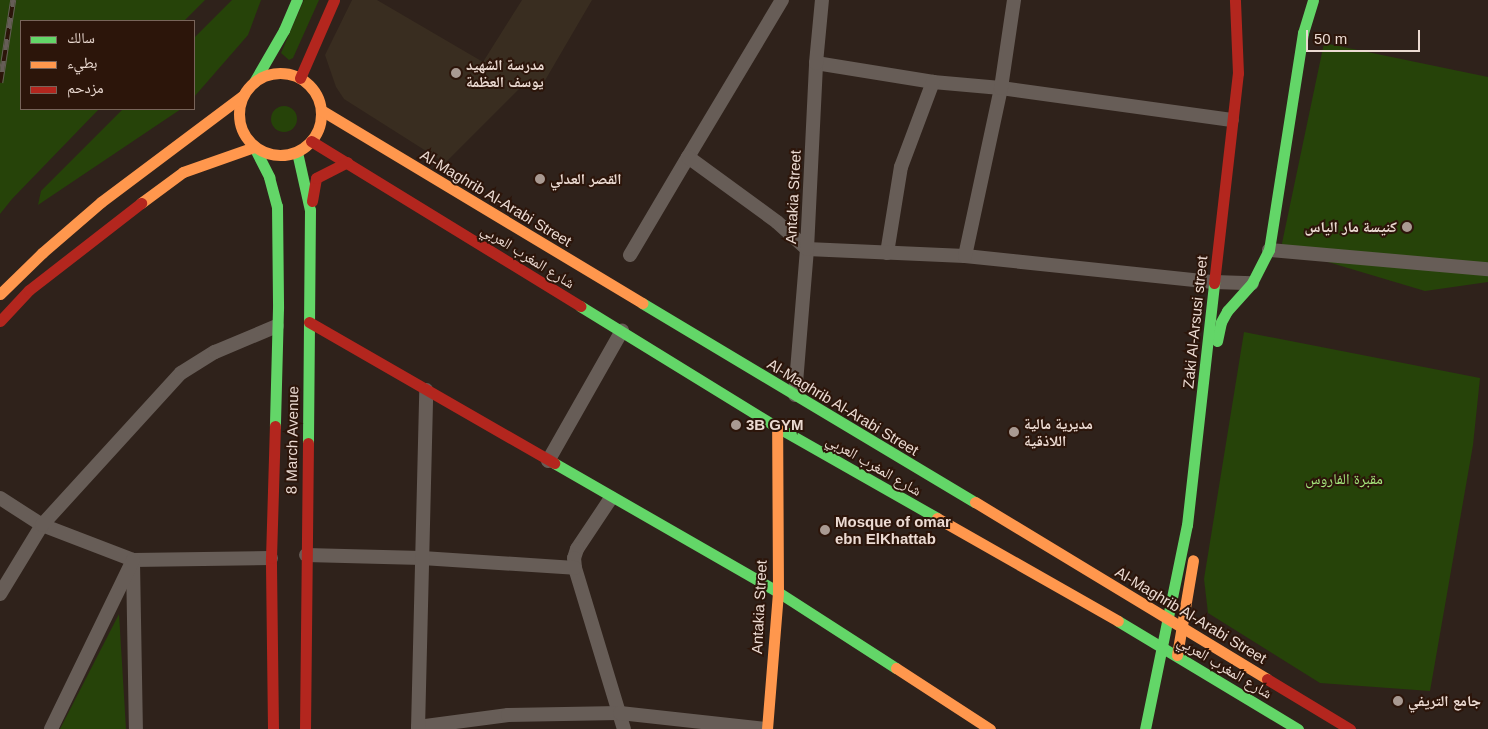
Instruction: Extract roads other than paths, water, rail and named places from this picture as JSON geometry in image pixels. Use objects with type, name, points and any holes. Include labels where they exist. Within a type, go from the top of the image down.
[{"type":"main road","points":[[0,294],[42,253],[101,202],[242,96],[254,82],[284,30],[296,0]]},
{"type":"main road","points":[[300,78],[334,0]]},
{"type":"main road","name":"Zaki Al-Arsusi street","points":[[1145,729],[1187,525],[1238,73],[1235,0]]},
{"type":"main road","points":[[1176,655],[1183,627],[1197,532],[1218,336],[1227,311],[1252,283],[1269,250],[1303,33],[1313,0]]},
{"type":"main road","points":[[0,321],[29,290],[100,232],[184,172],[254,147],[274,156],[297,152],[311,141],[317,132],[321,110],[314,92],[300,78],[289,74],[276,73],[254,82]]},
{"type":"main road","points":[[242,96],[238,110],[239,124],[244,136],[254,147],[270,177],[277,206],[277,326],[271,558],[273,729]]},
{"type":"main road","name":"Al-Maghrib Al-Arabi Street","points":[[321,110],[1350,729]]},
{"type":"main road","name":"شارع المغرب العربي","points":[[311,141],[777,426],[1162,646],[1298,729]]},
{"type":"main road","name":"8 March Avenue","points":[[297,152],[310,210],[305,729]]},
{"type":"main road","points":[[310,210],[316,178],[347,162]]},
{"type":"main road","points":[[309,322],[611,498],[778,592],[990,729]]},
{"type":"main road","name":"Antakia Street","points":[[766,729],[778,592],[777,426]]},
{"type":"street","points":[[630,255],[782,0]]},
{"type":"street","name":"Antakia Street","points":[[795,395],[807,249],[816,63],[822,0]]},
{"type":"street","points":[[965,256],[1001,88],[1014,0]]},
{"type":"street","points":[[816,63],[934,82],[1001,88],[1232,120]]},
{"type":"street","points":[[887,253],[901,167],[934,82]]},
{"type":"street","points":[[688,157],[777,222],[807,249],[965,256],[1214,282],[1252,283]]},
{"type":"street","points":[[1269,250],[1488,269]]},
{"type":"street","points":[[0,594],[42,525],[181,373],[215,352],[277,326]]},
{"type":"street","points":[[548,461],[622,332]]},
{"type":"street","points":[[426,390],[418,728],[508,715],[620,713],[766,729]]},
{"type":"street","points":[[0,498],[42,525],[134,560],[271,558]]},
{"type":"street","points":[[611,498],[577,549],[574,558],[575,568],[624,729]]},
{"type":"street","points":[[306,555],[422,558],[575,568]]},
{"type":"street","points":[[51,729],[134,560]]},
{"type":"street","points":[[134,560],[136,729]]},
{"type":"railway","points":[[0,83],[13,0]]},
{"type":"place","name":"مدرسة الشهيد يوسف العظمة","points":[[456,73]]},
{"type":"place","name":"القصر العدلي","points":[[540,179]]},
{"type":"place","name":"كنيسة مار الياس","points":[[1407,227]]},
{"type":"place","name":"3B GYM","points":[[736,425]]},
{"type":"place","name":"مديرية مالية اللاذقية","points":[[1014,432]]},
{"type":"place","name":"Mosque of omar ebn ElKhattab","points":[[825,530]]},
{"type":"place","name":"جامع التريفي","points":[[1398,701]]},
{"type":"park label","name":"مقبرة الفاروس","points":[[1344,479]]}]
